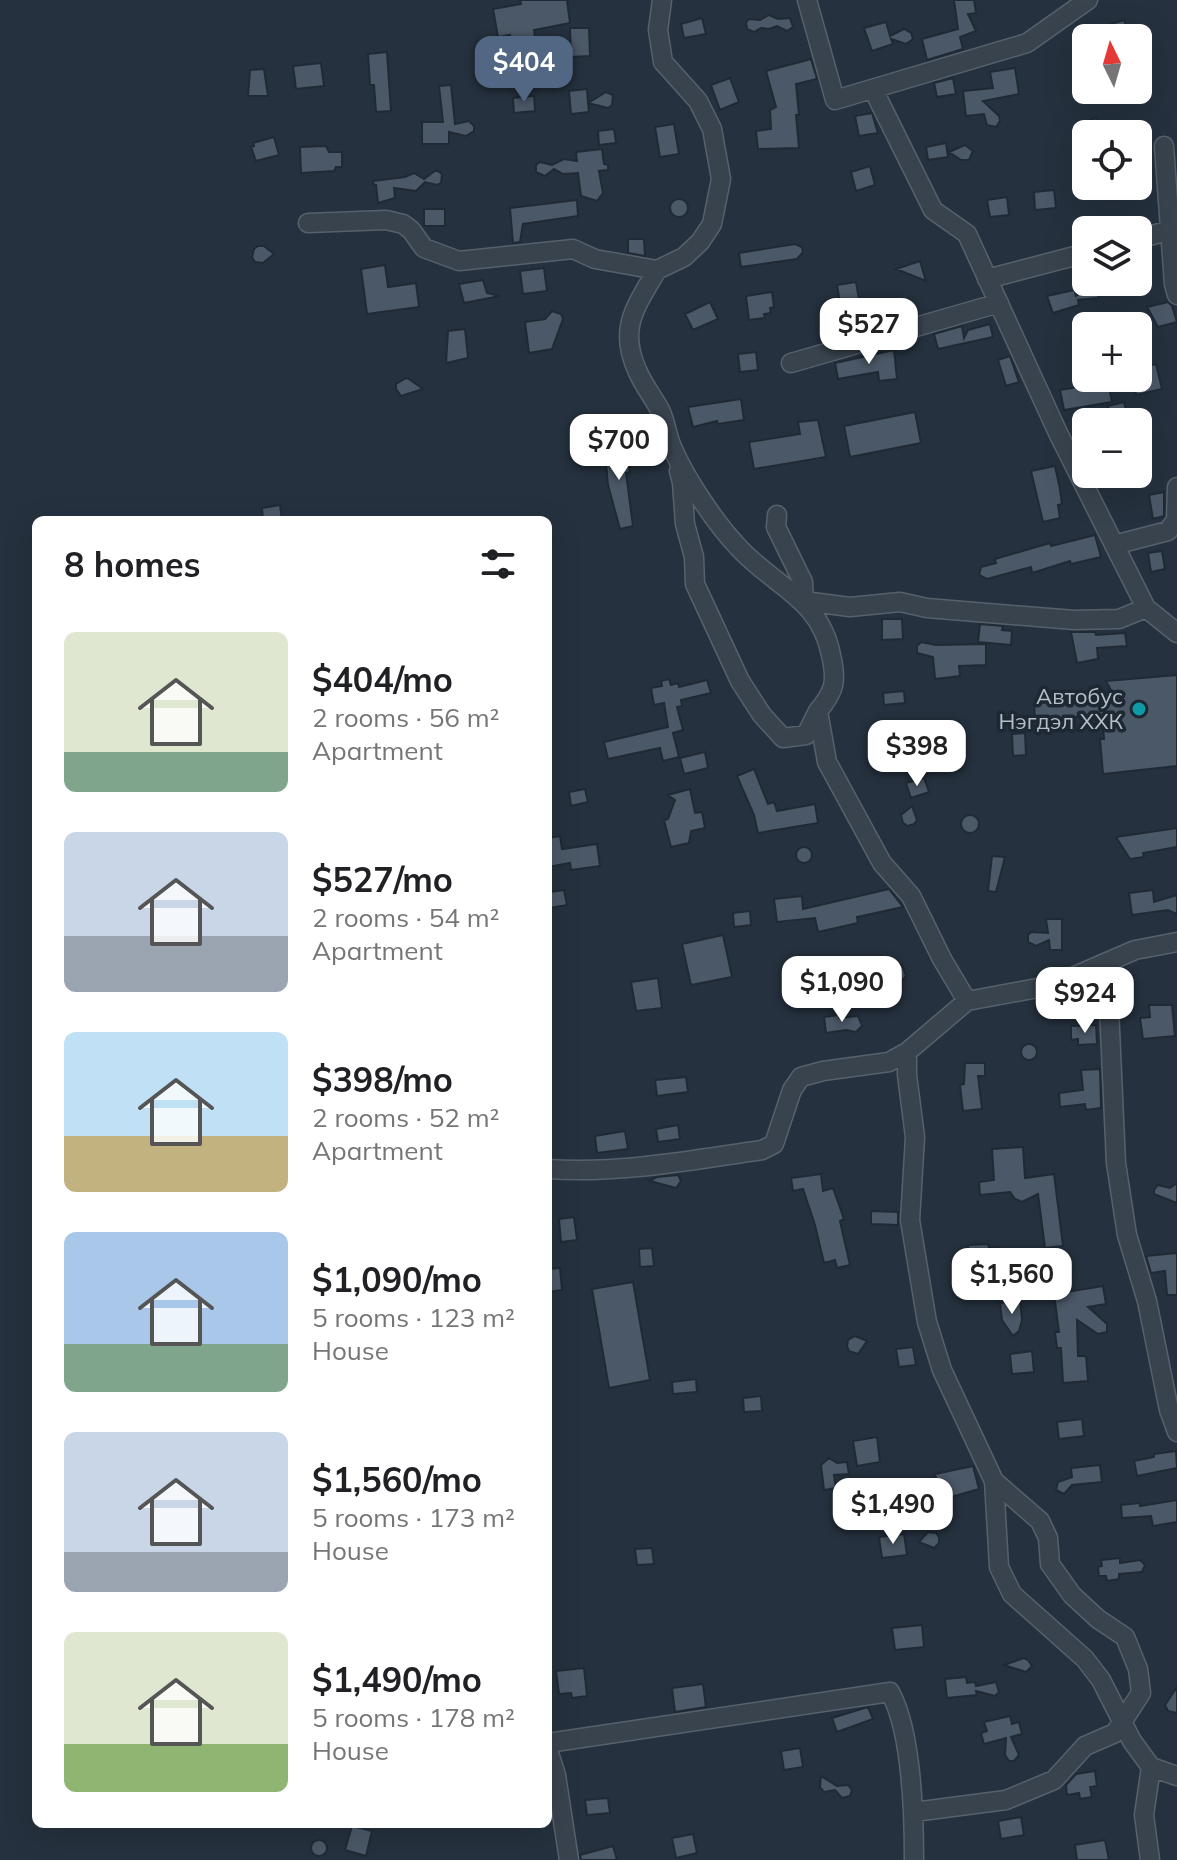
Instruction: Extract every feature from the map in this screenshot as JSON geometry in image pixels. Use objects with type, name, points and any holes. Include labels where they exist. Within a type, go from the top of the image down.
[{"type":"street","points":[[662,0],[658,30],[663,62],[698,101],[712,129],[721,179],[712,224],[700,242],[684,257],[657,270],[633,312],[627,339],[637,371],[663,418],[671,446],[682,483],[685,524],[694,557],[695,584],[740,681],[762,715],[783,738],[806,735],[818,711],[833,693],[834,669],[827,635],[804,601],[739,549],[695,488],[671,446]]},
{"type":"street","points":[[807,0],[835,100],[1027,43],[1088,0]]},
{"type":"street","points":[[873,89],[933,210],[967,234],[1058,433],[1146,608],[1177,633]]},
{"type":"street","points":[[1164,146],[1177,295]]},
{"type":"street","points":[[308,223],[386,220],[403,224],[424,248],[459,261],[573,249],[595,259],[657,270]]},
{"type":"street","points":[[1152,235],[1171,230]]},
{"type":"street","points":[[987,279],[1072,257]]},
{"type":"street","points":[[791,363],[999,303]]},
{"type":"street","points":[[1114,545],[1168,531],[1176,520],[1177,487]]},
{"type":"street","points":[[777,515],[776,527],[803,582],[804,601]]},
{"type":"street","points":[[804,601],[850,607],[900,602],[927,608],[1074,620],[1119,619],[1146,608]]},
{"type":"street","points":[[818,711],[827,762],[882,863],[911,896],[967,1001]]},
{"type":"street","points":[[552,1169],[580,1172],[762,1150],[774,1144],[792,1090],[801,1077],[889,1062],[907,1052],[967,1001],[1054,985],[1135,950],[1177,942]]},
{"type":"street","points":[[1107,963],[1116,1163],[1127,1235],[1147,1301],[1169,1410],[1177,1432]]},
{"type":"street","points":[[907,1052],[915,1137],[910,1220],[927,1322],[942,1370],[994,1481],[999,1567],[1012,1594],[1085,1659],[1101,1680],[1132,1741],[1151,1767],[1177,1776]]},
{"type":"street","points":[[914,1812],[1006,1800],[1054,1780],[1085,1746],[1115,1733],[1141,1693],[1138,1669],[1125,1637],[1098,1619],[1072,1595],[1050,1564],[1048,1538],[1040,1521],[994,1481]]},
{"type":"street","points":[[552,1742],[890,1692],[900,1718],[914,1812],[914,1860]]},
{"type":"street","points":[[552,1762],[569,1860]]},
{"type":"street","points":[[1150,1860],[1144,1815],[1151,1767]]},
{"type":"building","points":[[520,0],[567,0],[570,23],[534,30],[536,49],[512,52],[510,35],[498,37],[493,9],[521,4]]},
{"type":"building","points":[[954,0],[974,0],[976,13],[968,14],[976,31],[960,37],[963,49],[927,60],[922,39],[958,29]]},
{"type":"building","points":[[769,15],[778,19],[790,18],[793,27],[787,31],[777,26],[754,32],[747,29],[749,19],[760,20]]},
{"type":"building","points":[[702,18],[706,34],[684,38],[681,24]]},
{"type":"building","points":[[886,22],[890,36],[904,29],[911,33],[913,39],[906,44],[891,39],[893,44],[872,51],[864,28]]},
{"type":"building","points":[[570,28],[589,28],[590,56],[571,57]]},
{"type":"building","points":[[387,52],[391,111],[376,112],[368,54]]},
{"type":"building","points":[[811,59],[817,79],[796,84],[799,148],[758,149],[756,131],[771,129],[770,110],[776,107],[766,71]]},
{"type":"building","points":[[321,63],[324,86],[296,89],[293,66]]},
{"type":"building","points":[[1015,68],[1019,94],[983,101],[999,116],[996,127],[987,125],[984,114],[966,116],[963,91],[993,88],[990,72]]},
{"type":"building","points":[[264,69],[268,96],[248,96],[250,70]]},
{"type":"building","points":[[730,78],[739,102],[720,110],[711,85]]},
{"type":"building","points":[[953,78],[956,94],[937,97],[934,83]]},
{"type":"building","points":[[451,85],[455,124],[469,121],[474,131],[466,136],[449,132],[449,144],[422,144],[422,122],[443,122],[439,86]]},
{"type":"building","points":[[587,89],[589,112],[571,114],[569,91]]},
{"type":"building","points":[[606,92],[613,95],[612,105],[608,108],[588,103]]},
{"type":"building","points":[[534,96],[535,111],[514,113],[513,98]]},
{"type":"building","points":[[872,113],[878,133],[859,136],[855,116]]},
{"type":"building","points":[[674,124],[679,154],[660,157],[655,127]]},
{"type":"building","points":[[614,129],[616,143],[599,145],[598,131]]},
{"type":"building","points":[[274,137],[279,155],[256,161],[251,147],[253,143]]},
{"type":"building","points":[[946,143],[948,157],[928,160],[926,147]]},
{"type":"building","points":[[965,145],[973,151],[969,160],[961,160],[949,152]]},
{"type":"building","points":[[326,146],[329,152],[342,152],[342,167],[336,167],[334,171],[301,173],[300,147]]},
{"type":"building","points":[[602,149],[608,170],[599,171],[603,193],[597,201],[581,196],[578,173],[563,174],[554,169],[545,176],[536,172],[536,165],[540,162],[552,165],[564,159],[577,161],[576,152]]},
{"type":"building","points":[[870,166],[875,185],[856,191],[851,172]]},
{"type":"building","points":[[436,170],[442,174],[441,183],[425,182],[416,191],[394,188],[395,198],[378,203],[373,181],[414,173],[424,179]]},
{"type":"building","points":[[1054,190],[1056,208],[1035,210],[1034,192]]},
{"type":"building","points":[[1007,197],[1009,215],[990,217],[987,200]]},
{"type":"building","points":[[679,199],[688,208],[679,217],[670,208]]},
{"type":"building","points":[[577,200],[578,216],[523,224],[520,242],[513,243],[510,208]]},
{"type":"building","points":[[424,209],[445,209],[445,226],[424,226]]},
{"type":"building","points":[[628,239],[644,239],[645,256],[628,253]]},
{"type":"building","points":[[795,244],[802,247],[803,252],[797,259],[741,267],[739,253]]},
{"type":"building","points":[[258,246],[264,246],[274,254],[263,263],[255,262],[252,257]]},
{"type":"building","points":[[920,261],[926,281],[896,269]]},
{"type":"building","points":[[385,265],[388,287],[416,283],[419,307],[367,314],[361,269]]},
{"type":"building","points":[[544,268],[547,291],[523,294],[520,271]]},
{"type":"building","points":[[483,280],[487,293],[500,296],[464,303],[459,284]]},
{"type":"building","points":[[856,282],[859,299],[840,303],[837,285]]},
{"type":"building","points":[[1072,290],[1072,296],[1099,296],[1078,300],[1079,305],[1053,313],[1047,296]]},
{"type":"building","points":[[772,292],[774,307],[770,308],[771,313],[764,314],[765,318],[749,320],[746,296]]},
{"type":"building","points":[[710,302],[718,319],[693,330],[685,314]]},
{"type":"building","points":[[1168,302],[1177,322],[1158,327],[1147,307]]},
{"type":"building","points":[[552,311],[561,314],[563,319],[552,349],[529,353],[525,322],[545,319]]},
{"type":"building","points":[[990,324],[993,337],[938,349],[934,334],[962,326],[964,338],[968,330]]},
{"type":"building","points":[[465,329],[468,358],[446,363],[448,331]]},
{"type":"building","points":[[894,350],[897,379],[879,381],[878,372],[838,379],[835,363]]},
{"type":"building","points":[[756,352],[758,370],[740,372],[738,354]]},
{"type":"building","points":[[1010,356],[1019,382],[1006,386],[998,360]]},
{"type":"building","points":[[1156,364],[1162,389],[1152,391],[1152,365]]},
{"type":"building","points":[[406,378],[423,389],[401,396],[396,384]]},
{"type":"building","points":[[1072,388],[1072,392],[1110,392],[1112,402],[1064,410],[1060,390]]},
{"type":"building","points":[[741,399],[744,420],[718,424],[717,421],[693,427],[688,407]]},
{"type":"building","points":[[1124,402],[1126,408],[1108,408]]},
{"type":"building","points":[[915,412],[921,443],[850,457],[844,426]]},
{"type":"building","points":[[818,420],[826,457],[754,469],[749,442],[800,434],[798,422]]},
{"type":"building","points":[[621,439],[630,472],[626,473],[633,526],[620,529],[608,485],[604,442]]},
{"type":"building","points":[[1055,466],[1062,504],[1058,505],[1060,518],[1043,522],[1031,471]]},
{"type":"building","points":[[1164,492],[1164,516],[1153,519],[1149,495]]},
{"type":"building","points":[[280,505],[281,516],[263,516],[262,508]]},
{"type":"building","points":[[1095,535],[1101,557],[1071,564],[1070,561],[1032,573],[1031,567],[987,579],[979,575],[981,567],[996,563],[995,559],[1050,543],[1051,546]]},
{"type":"building","points":[[1162,551],[1165,569],[1151,572],[1148,553]]},
{"type":"building","points":[[882,619],[902,619],[903,639],[882,640]]},
{"type":"building","points":[[980,624],[1003,626],[1002,630],[1012,631],[1011,645],[978,642]]},
{"type":"building","points":[[1071,632],[1095,632],[1096,635],[1125,633],[1127,646],[1097,648],[1098,659],[1077,663]]},
{"type":"building","points":[[921,642],[936,645],[986,644],[986,665],[959,666],[960,676],[935,679],[933,657],[917,653]]},
{"type":"building","points":[[1177,675],[1177,766],[1103,774],[1100,739],[1104,739],[1102,715],[1035,720],[1034,703],[1114,696],[1106,681]]},
{"type":"building","points":[[669,679],[671,685],[678,683],[679,687],[707,680],[711,693],[681,700],[682,706],[677,707],[683,730],[673,733],[679,757],[663,761],[660,748],[608,759],[604,742],[668,727],[664,703],[654,705],[651,688],[662,686],[661,681]]},
{"type":"building","points":[[904,691],[905,703],[884,705],[883,693]]},
{"type":"building","points":[[922,728],[922,734],[943,734],[943,742],[957,742],[956,755],[934,755],[935,773],[922,774],[920,752],[910,753],[909,746],[901,747],[900,731]]},
{"type":"building","points":[[1025,733],[1026,755],[1013,756],[1012,734]]},
{"type":"building","points":[[705,752],[708,768],[684,774],[680,758]]},
{"type":"building","points":[[754,769],[768,804],[774,802],[777,811],[815,804],[818,823],[758,833],[754,815],[737,776]]},
{"type":"building","points":[[924,778],[929,792],[911,798],[906,783]]},
{"type":"building","points":[[585,789],[588,802],[571,806],[569,792]]},
{"type":"building","points":[[690,789],[695,813],[702,812],[705,828],[691,831],[689,843],[671,847],[664,820],[668,819],[675,800],[668,795]]},
{"type":"building","points":[[912,806],[917,820],[908,826],[903,823],[901,815]]},
{"type":"building","points":[[970,815],[979,824],[970,833],[961,824]]},
{"type":"building","points":[[1177,828],[1177,847],[1143,853],[1144,857],[1130,859],[1116,837]]},
{"type":"building","points":[[560,836],[562,849],[597,844],[600,866],[571,870],[570,863],[552,866],[552,837]]},
{"type":"building","points":[[801,847],[807,847],[812,855],[810,861],[801,863],[796,858],[796,852]]},
{"type":"building","points":[[992,856],[1005,857],[996,892],[988,891]]},
{"type":"building","points":[[889,889],[903,907],[857,917],[858,923],[818,932],[815,918],[777,922],[774,899],[802,896],[803,909]]},
{"type":"building","points":[[564,890],[567,905],[552,908],[552,892]]},
{"type":"building","points":[[1153,890],[1154,902],[1177,895],[1177,914],[1168,910],[1132,915],[1129,893]]},
{"type":"building","points":[[750,911],[751,925],[734,927],[733,913]]},
{"type":"building","points":[[1046,919],[1062,919],[1062,950],[1050,950],[1049,940],[1036,946],[1028,942],[1031,932],[1048,933]]},
{"type":"building","points":[[723,935],[732,977],[691,985],[682,944]]},
{"type":"building","points":[[902,965],[906,976],[901,982],[873,984],[871,972]]},
{"type":"building","points":[[658,978],[662,1008],[636,1011],[631,982]]},
{"type":"building","points":[[1149,1005],[1172,1005],[1175,1036],[1143,1039],[1140,1018],[1150,1017]]},
{"type":"building","points":[[839,1015],[839,1018],[858,1016],[862,1026],[856,1032],[826,1033],[824,1017]]},
{"type":"building","points":[[1096,1025],[1097,1044],[1078,1045],[1078,1039],[1071,1040],[1071,1026]]},
{"type":"building","points":[[1026,1044],[1032,1044],[1037,1052],[1035,1058],[1026,1060],[1021,1055],[1021,1049]]},
{"type":"building","points":[[965,1063],[985,1063],[985,1076],[978,1076],[982,1109],[963,1111],[960,1085],[964,1084]]},
{"type":"building","points":[[1100,1069],[1101,1108],[1086,1110],[1085,1104],[1060,1107],[1059,1093],[1083,1090],[1081,1070]]},
{"type":"building","points":[[686,1077],[688,1092],[657,1096],[655,1080]]},
{"type":"building","points":[[678,1125],[680,1139],[658,1142],[656,1129]]},
{"type":"building","points":[[625,1131],[628,1149],[597,1153],[595,1136]]},
{"type":"building","points":[[1023,1147],[1025,1178],[1054,1174],[1063,1246],[1045,1248],[1038,1194],[1022,1202],[1010,1192],[980,1195],[979,1182],[994,1180],[992,1149]]},
{"type":"building","points":[[821,1174],[823,1191],[833,1188],[844,1219],[840,1221],[850,1265],[837,1268],[835,1260],[824,1263],[803,1189],[793,1191],[791,1178]]},
{"type":"building","points":[[678,1175],[681,1181],[676,1188],[650,1181],[657,1177]]},
{"type":"building","points":[[1177,1183],[1177,1203],[1154,1194],[1158,1185],[1170,1188]]},
{"type":"building","points":[[871,1211],[898,1212],[898,1225],[871,1224]]},
{"type":"building","points":[[574,1217],[577,1240],[561,1242],[559,1219]]},
{"type":"building","points":[[988,1244],[989,1248],[999,1247],[1000,1262],[969,1263],[968,1245]]},
{"type":"building","points":[[652,1248],[654,1266],[640,1267],[639,1249]]},
{"type":"building","points":[[1177,1253],[1177,1295],[1167,1295],[1165,1271],[1151,1273],[1146,1256]]},
{"type":"building","points":[[560,1268],[562,1290],[552,1291],[552,1269]]},
{"type":"building","points":[[633,1282],[650,1380],[609,1388],[592,1289]]},
{"type":"building","points":[[1103,1286],[1106,1304],[1088,1307],[1107,1324],[1107,1332],[1098,1334],[1077,1320],[1078,1356],[1086,1356],[1088,1381],[1063,1383],[1061,1348],[1057,1348],[1055,1332],[1059,1332],[1054,1294]]},
{"type":"building","points":[[1020,1300],[1022,1320],[1019,1331],[1013,1336],[1002,1320],[1000,1303]]},
{"type":"building","points":[[855,1336],[867,1341],[858,1354],[849,1351],[847,1346],[848,1340]]},
{"type":"building","points":[[913,1347],[916,1365],[899,1367],[896,1349]]},
{"type":"building","points":[[1032,1351],[1034,1372],[1012,1374],[1010,1354]]},
{"type":"building","points":[[696,1379],[697,1392],[673,1394],[672,1382]]},
{"type":"building","points":[[761,1396],[762,1411],[744,1412],[743,1398]]},
{"type":"building","points":[[1082,1419],[1084,1436],[1059,1439],[1057,1422]]},
{"type":"building","points":[[877,1437],[880,1462],[857,1466],[853,1441]]},
{"type":"building","points":[[1176,1451],[1177,1468],[1137,1476],[1134,1461]]},
{"type":"building","points":[[829,1458],[837,1463],[847,1462],[849,1474],[834,1475],[836,1488],[824,1490],[821,1465]]},
{"type":"building","points":[[1100,1465],[1102,1482],[1072,1485],[1064,1494],[1056,1490],[1058,1482],[1072,1477],[1071,1468]]},
{"type":"building","points":[[973,1466],[979,1489],[941,1500],[935,1474]]},
{"type":"building","points":[[1177,1500],[1177,1522],[1153,1526],[1151,1516],[1122,1518],[1121,1505],[1140,1503],[1140,1506]]},
{"type":"building","points":[[928,1532],[936,1533],[939,1537],[939,1543],[934,1548],[919,1542]]},
{"type":"building","points":[[904,1534],[907,1555],[882,1558],[879,1537]]},
{"type":"building","points":[[652,1548],[654,1564],[637,1565],[635,1549]]},
{"type":"building","points":[[1120,1558],[1120,1563],[1140,1560],[1145,1565],[1142,1572],[1119,1574],[1119,1579],[1107,1581],[1106,1576],[1099,1576],[1101,1560]]},
{"type":"building","points":[[922,1625],[924,1647],[895,1650],[892,1628]]},
{"type":"building","points":[[1024,1658],[1032,1666],[1026,1672],[1004,1665]]},
{"type":"building","points":[[584,1668],[587,1696],[572,1698],[571,1693],[559,1694],[556,1671]]},
{"type":"building","points":[[966,1677],[967,1683],[975,1682],[976,1686],[996,1682],[999,1692],[995,1696],[976,1691],[977,1695],[947,1698],[945,1679]]},
{"type":"building","points":[[703,1684],[706,1707],[675,1712],[672,1688]]},
{"type":"building","points":[[1177,1687],[1177,1713],[1168,1711],[1165,1705]]},
{"type":"building","points":[[868,1707],[873,1719],[837,1732],[832,1718]]},
{"type":"building","points":[[1010,1716],[1012,1724],[1019,1722],[1022,1734],[1011,1737],[1019,1755],[1014,1761],[1009,1761],[1005,1755],[1006,1738],[984,1744],[981,1733],[987,1731],[984,1722]]},
{"type":"building","points":[[800,1748],[803,1767],[784,1770],[781,1751]]},
{"type":"building","points":[[1095,1771],[1097,1786],[1090,1787],[1092,1797],[1080,1799],[1079,1793],[1067,1795],[1066,1785],[1076,1774]]},
{"type":"building","points":[[821,1776],[837,1786],[848,1785],[852,1790],[850,1796],[842,1798],[835,1790],[824,1792],[820,1787]]},
{"type":"building","points":[[608,1798],[610,1813],[587,1815],[585,1800]]},
{"type":"building","points":[[1021,1817],[1024,1835],[1001,1839],[998,1821]]},
{"type":"building","points":[[351,1828],[372,1831],[366,1856],[345,1850]]},
{"type":"building","points":[[693,1834],[697,1853],[676,1858],[672,1838]]},
{"type":"building","points":[[319,1840],[325,1842],[325,1854],[319,1856],[313,1854],[311,1848],[313,1842]]},
{"type":"building","points":[[1105,1840],[1109,1860],[1077,1860],[1075,1845]]},
{"type":"building","points":[[613,1846],[617,1860],[581,1860],[580,1855]]},
{"type":"place","name":"Автобус Нэгдэл ХХК","points":[[1139,709]]}]
